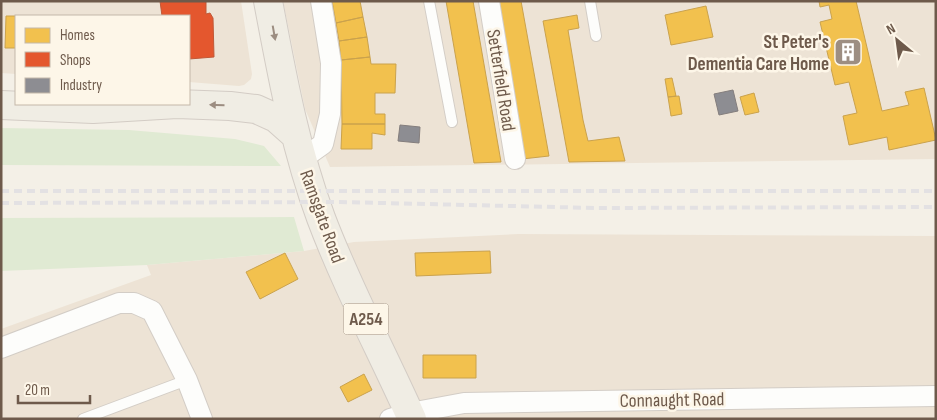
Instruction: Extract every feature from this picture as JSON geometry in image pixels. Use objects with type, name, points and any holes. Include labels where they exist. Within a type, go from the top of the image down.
[{"type":"main road","name":"Ramsgate Road","points":[[268,1],[298,146],[321,218],[404,417]]},
{"type":"main road","points":[[256,109],[270,88],[280,65]]},
{"type":"main road","points":[[190,104],[256,109],[276,118],[298,146]]},
{"type":"main road","points":[[1,105],[93,109],[167,105]]},
{"type":"street","points":[[298,146],[324,144],[330,114],[331,63],[322,1]]},
{"type":"street","name":"Setterfield Road","points":[[489,1],[515,159]]},
{"type":"street","points":[[1,348],[119,303],[134,303],[152,311],[187,380],[202,419]]},
{"type":"street","name":"Connaught Road","points":[[404,417],[464,403],[936,396]]},
{"type":"lane","points":[[429,1],[452,122]]},
{"type":"lane","points":[[590,1],[596,36]]},
{"type":"lane","points":[[83,419],[187,380]]},
{"type":"shaded area","points":[[1,1],[241,1],[252,74],[251,79],[244,85],[239,86],[190,82],[190,15],[15,15],[15,74],[1,73]]},
{"type":"shaded area","points":[[283,1],[936,1],[936,159],[330,167],[305,109]]},
{"type":"shaded area","points":[[518,234],[936,236],[936,419],[1,419],[1,329],[151,275],[147,265],[304,251],[354,242]]},
{"type":"green space","points":[[1,128],[129,130],[235,139],[264,146],[281,166],[1,165]]},
{"type":"green space","points":[[294,217],[304,251],[147,265],[1,271],[1,218]]},
{"type":"building: Homes","points":[[332,1],[360,1],[363,17],[336,23]]},
{"type":"building: Homes","points":[[446,1],[473,1],[501,162],[474,163]]},
{"type":"building: Homes","points":[[496,1],[521,1],[549,156],[522,159]]},
{"type":"building: Homes","name":"St Peter's Dementia Care Home","points":[[819,1],[856,1],[882,111],[909,105],[905,92],[924,88],[936,140],[889,150],[887,137],[849,145],[843,116],[857,113],[849,82],[835,85],[820,22],[832,19],[829,5],[820,7]]},
{"type":"building: Homes","points":[[706,6],[713,37],[671,45],[665,15]]},
{"type":"building: Homes","points":[[577,15],[579,28],[568,30],[588,141],[619,137],[625,161],[569,162],[543,21]]},
{"type":"building: Homes","points":[[6,16],[15,16],[15,48],[5,48]]},
{"type":"building: Homes","points":[[363,17],[367,37],[339,41],[336,23]]},
{"type":"building: Homes","points":[[367,37],[370,57],[341,60],[339,41]]},
{"type":"building: Homes","points":[[370,57],[371,64],[396,64],[395,93],[375,93],[375,114],[385,114],[385,124],[342,124],[341,60]]},
{"type":"building: Homes","points":[[672,78],[676,96],[668,97],[665,79]]},
{"type":"building: Homes","points":[[754,93],[759,112],[745,115],[740,97]]},
{"type":"building: Homes","points":[[679,96],[682,114],[671,116],[668,97]]},
{"type":"building: Homes","points":[[342,124],[385,124],[385,135],[372,133],[372,149],[341,149]]},
{"type":"building: Homes","points":[[490,251],[491,273],[416,276],[415,253]]},
{"type":"building: Homes","points":[[285,253],[298,279],[260,299],[246,272]]},
{"type":"building: Homes","points":[[423,355],[476,355],[476,378],[423,378]]},
{"type":"building: Homes","points":[[364,374],[372,390],[348,402],[340,387]]},
{"type":"building: Shops","points":[[160,1],[206,1],[206,14],[210,13],[213,18],[214,57],[190,59],[190,15],[162,15]]},
{"type":"building: Industry","points":[[733,90],[738,111],[719,115],[714,94]]},
{"type":"building: Industry","points":[[400,125],[420,127],[419,143],[398,141]]},
{"type":"railway","points":[[1,191],[936,191]]},
{"type":"railway","points":[[1,203],[340,202],[596,208],[936,207]]},
{"type":"place","name":"St Peter's Dementia Care Home","points":[[848,52]]}]
